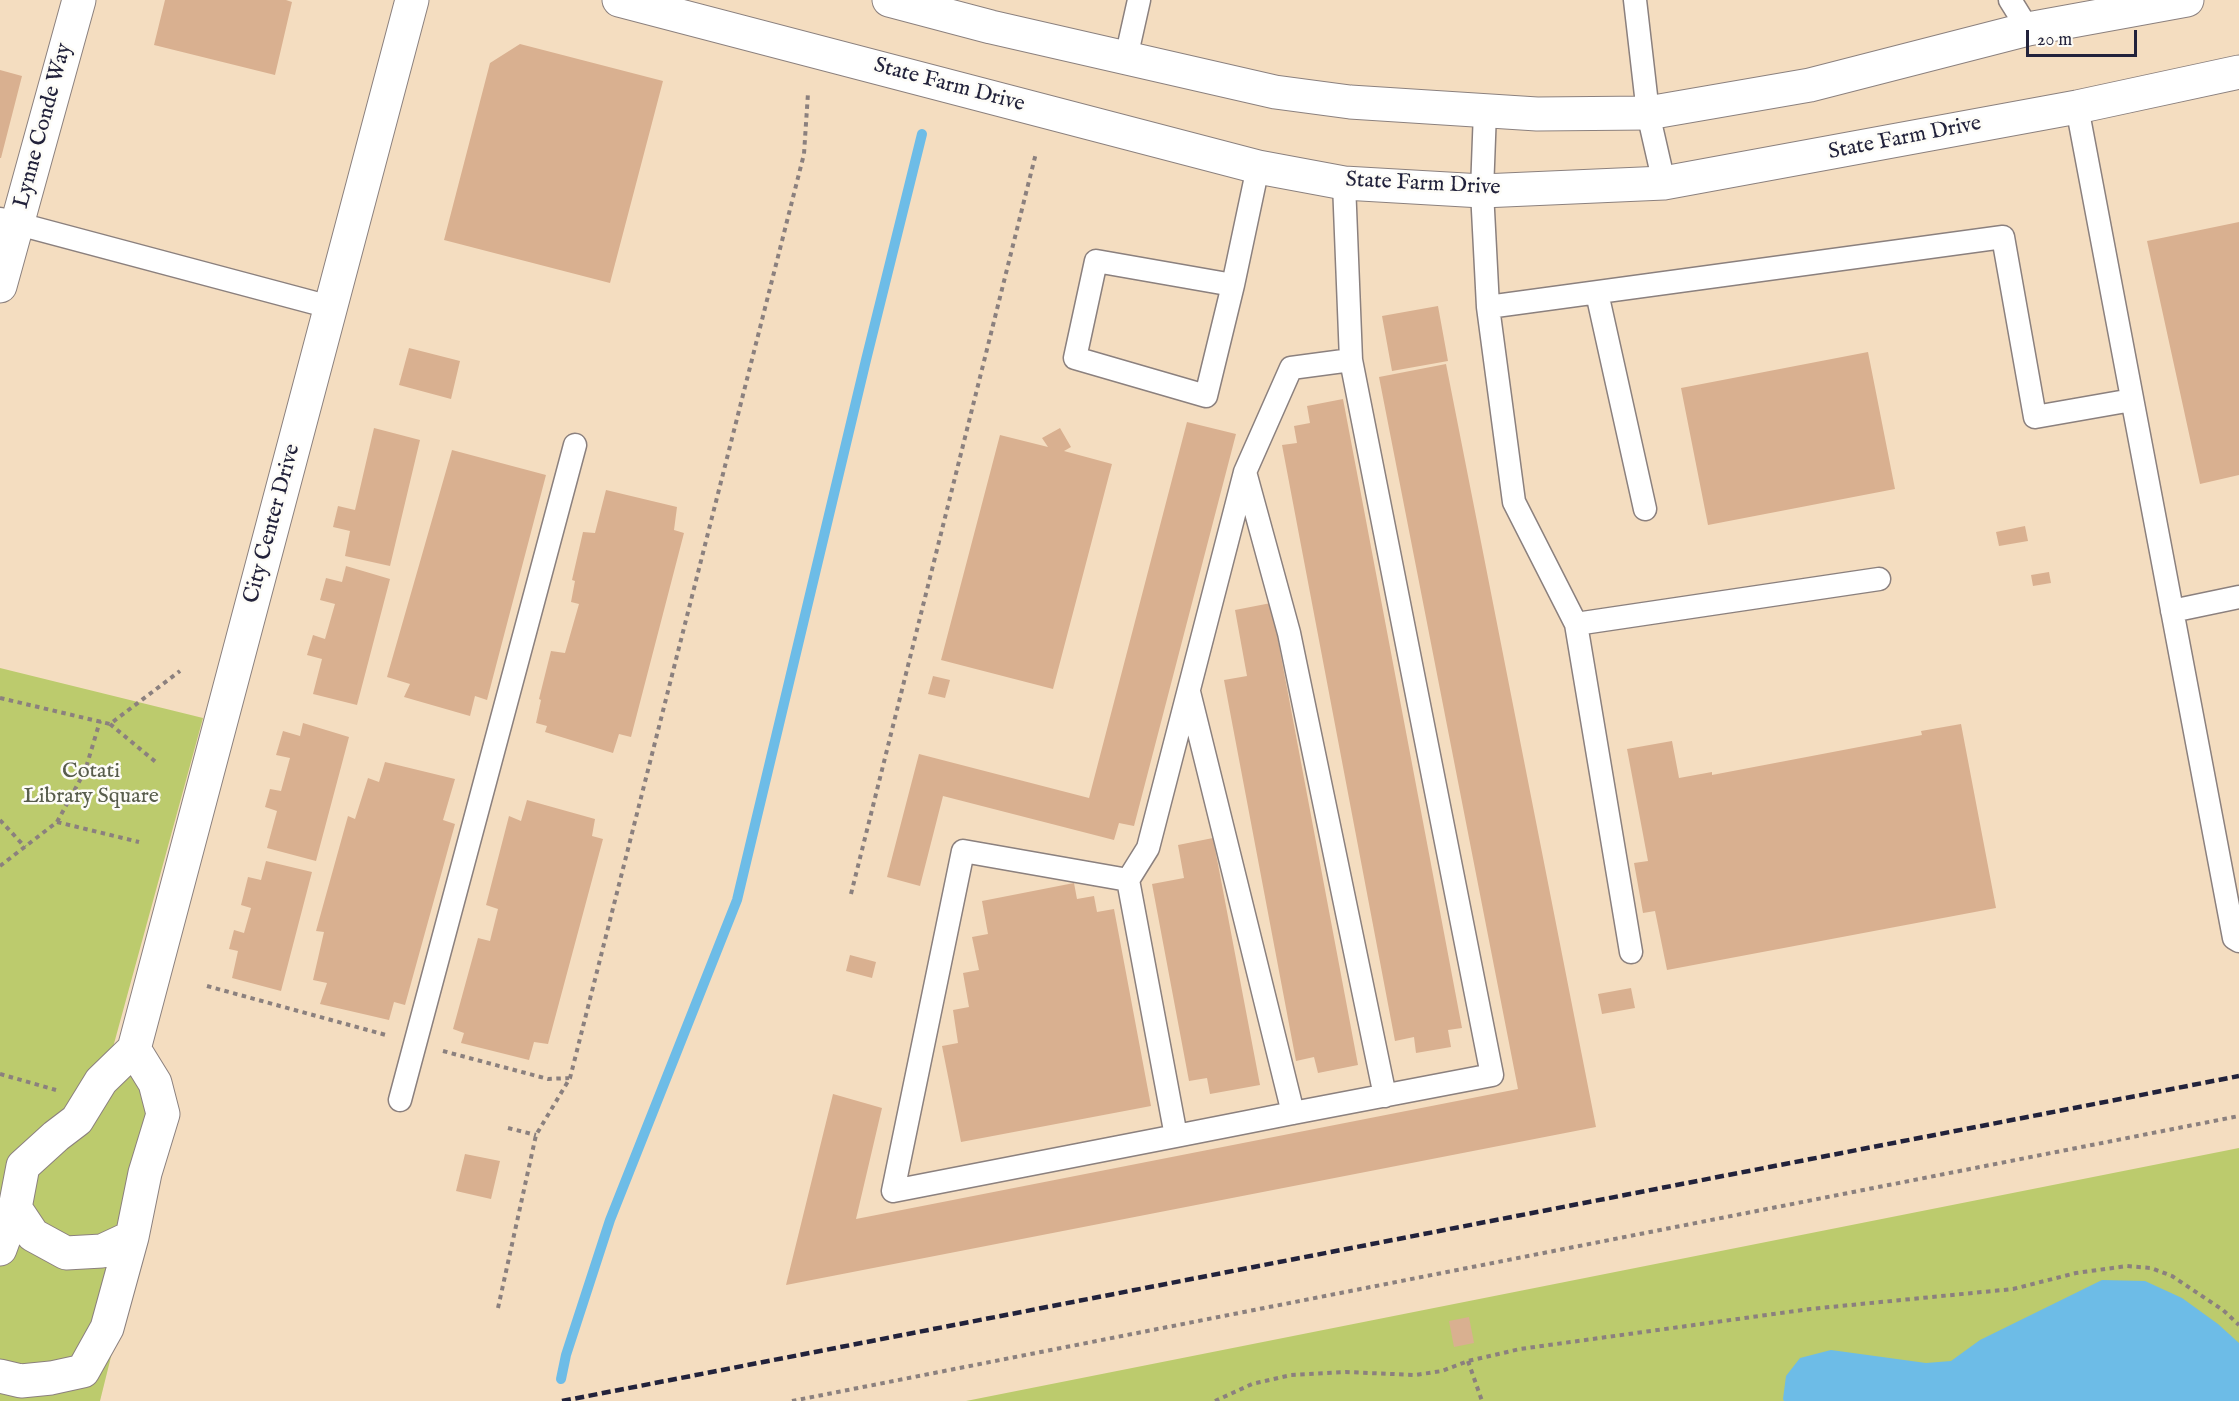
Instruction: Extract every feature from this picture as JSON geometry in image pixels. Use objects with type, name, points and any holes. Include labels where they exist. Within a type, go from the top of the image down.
[{"type":"street","name":"Lynne Conde Way","points":[[0,286],[9,221],[79,0]]},
{"type":"street","name":"City Center Drive","points":[[134,1049],[412,0]]},
{"type":"street","name":"State Farm Drive","points":[[619,0],[1258,167],[1344,183],[1482,190],[1664,183],[2077,106],[2239,72]]},
{"type":"street","points":[[889,0],[991,27],[1275,92],[1350,102],[1537,114],[1648,113],[1810,85],[2028,29],[2187,0]]},
{"type":"street","points":[[0,1249],[15,1208],[23,1166],[77,1120],[101,1081],[134,1049],[154,1083],[163,1114],[145,1173],[132,1237],[107,1328],[83,1371],[51,1378],[21,1381],[0,1376]]},
{"type":"street","points":[[15,1208],[33,1235],[66,1253],[102,1251],[132,1237]]},
{"type":"lane","points":[[1126,58],[1139,0]]},
{"type":"lane","points":[[1635,0],[1648,113],[1664,183]]},
{"type":"lane","points":[[2010,0],[2028,29]]},
{"type":"lane","points":[[2077,106],[2234,938],[2239,941]]},
{"type":"lane","points":[[1485,111],[1482,190],[1488,308],[1514,502],[1576,624],[1631,952]]},
{"type":"lane","points":[[1233,285],[1096,261],[1075,358],[1206,396],[1233,285],[1258,167]]},
{"type":"lane","points":[[1128,880],[963,851],[893,1191],[1492,1075],[1351,360],[1344,183]]},
{"type":"lane","points":[[9,221],[330,308]]},
{"type":"lane","points":[[1488,308],[2003,237],[2035,417],[2132,400]]},
{"type":"lane","points":[[1597,292],[1645,509]]},
{"type":"lane","points":[[1176,1136],[1128,880],[1148,848],[1245,472],[1291,368],[1351,360]]},
{"type":"lane","points":[[400,1100],[575,445]]},
{"type":"lane","points":[[1245,472],[1289,633],[1385,1096]]},
{"type":"lane","points":[[1576,624],[1879,579]]},
{"type":"lane","points":[[2172,611],[2239,597]]},
{"type":"lane","points":[[1189,690],[1293,1113]]},
{"type":"path","points":[[498,1308],[536,1135],[570,1078],[804,154],[808,93]]},
{"type":"path","points":[[851,894],[1036,153]]},
{"type":"path","points":[[110,724],[180,671]]},
{"type":"path","points":[[0,698],[110,724],[158,763]]},
{"type":"path","points":[[0,866],[57,822],[85,771],[100,721]]},
{"type":"path","points":[[0,820],[25,847]]},
{"type":"path","points":[[57,822],[139,842]]},
{"type":"path","points":[[0,1074],[59,1091]]},
{"type":"path","points":[[792,1401],[2239,1116]]},
{"type":"path","points":[[508,1128],[536,1135]]},
{"type":"path","points":[[1215,1401],[1252,1384],[1291,1375],[1346,1372],[1415,1375],[1442,1371],[1468,1361],[1520,1349],[1867,1303],[2013,1289],[2076,1272],[2127,1266],[2151,1268],[2172,1276],[2223,1310],[2239,1325]]},
{"type":"path","points":[[1468,1361],[1482,1401]]},
{"type":"green space","name":"Cotati Library Square","points":[[0,668],[203,718],[112,1051],[175,1099],[100,1401],[0,1401]]},
{"type":"green space","points":[[2239,1148],[2239,1401],[966,1401]]},
{"type":"water","points":[[2102,1280],[2145,1281],[2182,1298],[2218,1324],[2239,1343],[2239,1401],[1784,1401],[1783,1399],[1786,1376],[1800,1358],[1831,1350],[1926,1363],[1951,1361],[1980,1340]]},
{"type":"building","points":[[165,0],[286,0],[292,2],[275,75],[154,45]]},
{"type":"building","points":[[520,44],[663,81],[610,283],[444,240],[490,63]]},
{"type":"building","points":[[0,70],[22,76],[1,158],[0,158]]},
{"type":"building","points":[[2239,222],[2239,475],[2200,484],[2147,241]]},
{"type":"building","points":[[1438,306],[1448,361],[1392,371],[1382,316]]},
{"type":"building","points":[[409,348],[460,361],[451,399],[399,385]]},
{"type":"building","points":[[1868,352],[1895,489],[1708,525],[1681,388]]},
{"type":"building","points":[[1446,364],[1596,1127],[786,1285],[833,1094],[882,1108],[856,1219],[1518,1089],[1379,377]]},
{"type":"building","points":[[1343,399],[1462,1028],[1448,1030],[1451,1047],[1416,1053],[1414,1037],[1395,1041],[1282,445],[1297,443],[1294,426],[1310,423],[1307,406]]},
{"type":"building","points":[[1187,422],[1236,434],[1134,826],[1119,823],[1114,840],[943,796],[920,886],[887,877],[919,754],[1089,798]]},
{"type":"building","points":[[374,428],[420,440],[390,566],[345,556],[350,531],[333,527],[338,506],[355,510]]},
{"type":"building","points":[[1060,428],[1071,447],[1064,451],[1112,464],[1053,689],[941,660],[1000,435],[1048,447],[1042,438]]},
{"type":"building","points":[[452,450],[546,475],[487,700],[475,696],[470,716],[404,697],[410,684],[387,677]]},
{"type":"building","points":[[606,490],[677,507],[674,530],[684,533],[631,737],[619,734],[613,753],[545,732],[547,726],[536,723],[541,700],[539,699],[551,651],[565,653],[579,604],[571,602],[575,581],[572,580],[583,532],[595,533]]},
{"type":"building","points":[[2025,526],[2028,541],[1999,546],[1996,532]]},
{"type":"building","points":[[346,566],[390,579],[357,705],[313,694],[322,659],[307,655],[313,635],[325,639],[335,604],[320,600],[326,578],[342,582]]},
{"type":"building","points":[[2049,572],[2051,583],[2033,586],[2031,575]]},
{"type":"building","points":[[1271,603],[1358,1065],[1318,1073],[1314,1057],[1296,1061],[1224,680],[1247,676],[1235,610]]},
{"type":"building","points":[[933,676],[950,680],[945,698],[928,694]]},
{"type":"building","points":[[303,723],[349,737],[316,861],[267,848],[277,811],[265,807],[270,789],[281,791],[290,758],[276,755],[283,731],[300,736]]},
{"type":"building","points":[[1961,724],[1996,908],[1667,970],[1655,911],[1643,913],[1634,863],[1648,861],[1627,749],[1672,741],[1679,778],[1712,772],[1712,775],[1922,735],[1921,731]]},
{"type":"building","points":[[385,762],[455,779],[443,820],[455,824],[405,1005],[394,1002],[389,1020],[320,1004],[327,983],[313,980],[324,932],[316,931],[348,816],[355,819],[368,778],[379,782]]},
{"type":"building","points":[[527,800],[595,819],[592,836],[603,839],[548,1044],[534,1042],[529,1060],[461,1043],[464,1033],[453,1029],[478,938],[490,941],[498,909],[486,905],[509,816],[521,821]]},
{"type":"building","points":[[1213,838],[1260,1085],[1210,1094],[1207,1078],[1189,1081],[1152,884],[1184,878],[1178,845]]},
{"type":"building","points":[[266,861],[312,872],[281,991],[232,978],[238,951],[229,949],[234,930],[244,933],[251,908],[241,905],[248,877],[261,880]]},
{"type":"building","points":[[1074,883],[1077,899],[1094,896],[1097,912],[1114,909],[1151,1106],[961,1142],[942,1046],[958,1043],[953,1010],[969,1007],[963,973],[979,970],[972,937],[988,934],[982,901]]},
{"type":"building","points":[[850,955],[876,962],[872,978],[846,971]]},
{"type":"building","points":[[1631,988],[1635,1008],[1602,1014],[1598,994]]},
{"type":"building","points":[[465,1154],[500,1161],[491,1199],[456,1191]]},
{"type":"building","points":[[1469,1317],[1474,1343],[1454,1347],[1449,1321]]},
{"type":"waterway","points":[[561,1379],[566,1355],[610,1220],[737,900],[922,134]]},
{"type":"railway","points":[[562,1401],[2239,1076]]}]
